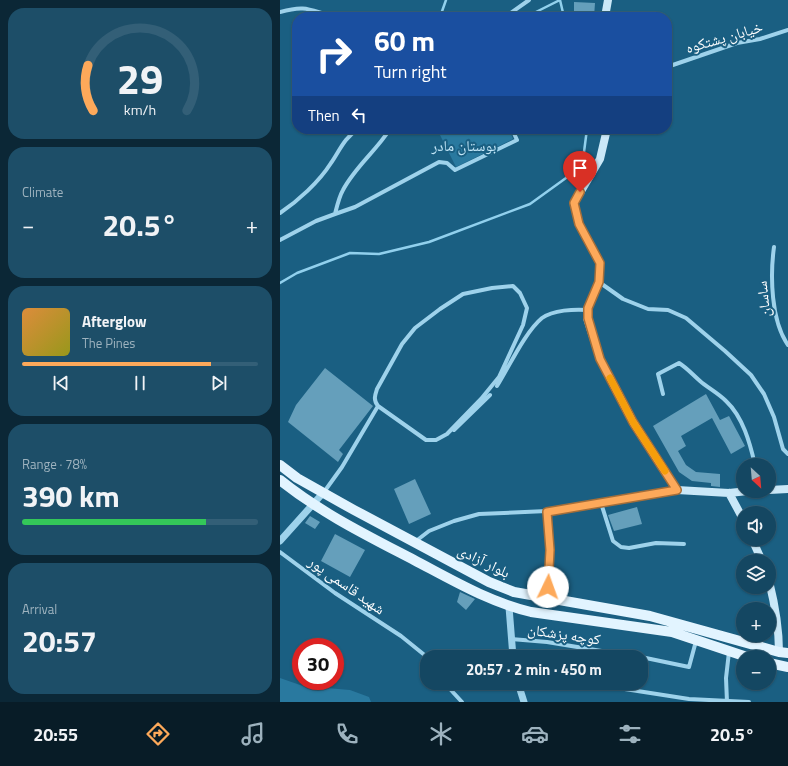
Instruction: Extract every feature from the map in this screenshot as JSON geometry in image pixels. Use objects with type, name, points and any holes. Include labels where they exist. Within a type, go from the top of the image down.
[{"type":"main road","points":[[606,12],[608,0]]},
{"type":"main road","points":[[606,134],[600,159],[574,203],[579,224],[600,263],[599,282],[588,310],[588,318],[600,359],[633,422],[677,490],[736,492]]},
{"type":"main road","name":"بلوار آزادی","points":[[280,465],[297,478],[323,493],[489,582],[514,592],[650,616],[783,653]]},
{"type":"main road","name":"بلوار آزادی","points":[[280,480],[314,506],[456,582],[509,607],[531,612],[672,632],[736,654]]},
{"type":"main road","points":[[776,490],[788,489]]},
{"type":"main road","points":[[729,493],[736,506]]},
{"type":"main road","points":[[509,607],[514,592]]},
{"type":"main road","points":[[772,594],[783,653]]},
{"type":"main road","points":[[776,664],[788,667]]},
{"type":"street","points":[[512,12],[529,0]]},
{"type":"street","points":[[280,12],[300,7],[312,9],[318,12]]},
{"type":"street","name":"خیابان پشتکوه","points":[[672,65],[737,43],[760,39],[788,30]]},
{"type":"street","points":[[280,213],[313,184],[331,163],[340,146],[353,134]]},
{"type":"street","points":[[335,214],[342,191],[361,164],[387,134]]},
{"type":"street","points":[[280,240],[316,221],[355,207],[439,162],[447,163],[455,170],[517,140],[514,134]]},
{"type":"street","name":"ساسان","points":[[774,247],[772,264],[776,314],[780,334],[788,345]]},
{"type":"street","points":[[599,282],[623,299],[648,309],[668,310],[686,318],[725,351],[751,375],[764,394],[774,417],[783,449],[788,454]]},
{"type":"street","points":[[437,440],[447,434],[473,408],[499,377],[523,325],[526,308],[520,292],[513,286],[492,288],[463,294],[415,328],[402,344],[377,389],[375,402],[378,406],[426,440],[437,440],[443,440],[490,395]]},
{"type":"street","points":[[497,386],[523,342],[543,318],[561,311],[588,310]]},
{"type":"street","points":[[663,394],[658,374],[679,363],[688,368],[700,382],[713,389],[728,403],[740,420],[754,458]]},
{"type":"street","points":[[280,541],[314,506],[342,467],[378,406]]},
{"type":"street","points":[[415,542],[430,531],[454,521],[479,514],[547,512],[677,490]]},
{"type":"street","points":[[601,503],[613,541],[621,548],[656,543],[684,544]]},
{"type":"street","points":[[547,512],[550,550],[547,599]]},
{"type":"street","name":"شهید قاسمی پور","points":[[280,552],[335,593],[400,636],[420,652]]},
{"type":"street","points":[[509,607],[512,650]]},
{"type":"street","name":"کوچه پزشکان","points":[[510,639],[547,642],[597,650]]},
{"type":"street","name":"کوچه پزشکان","points":[[648,659],[689,667],[696,640]]},
{"type":"street","points":[[727,702],[726,678],[729,652]]},
{"type":"street","points":[[451,690],[462,702]]},
{"type":"street","points":[[520,690],[524,702]]},
{"type":"street","points":[[628,690],[689,700],[749,702]]},
{"type":"green space","name":"بوستان مادر","points":[[440,134],[511,134],[513,139],[456,167]]},
{"type":"green space","points":[[280,678],[292,682],[292,690],[350,690],[369,697],[371,702],[280,702]]},
{"type":"building","points":[[574,2],[595,3],[594,12],[574,12]]},
{"type":"building","points":[[325,368],[373,406],[339,450],[343,454],[338,462],[288,422],[296,405]]},
{"type":"building","points":[[706,394],[720,420],[729,416],[745,446],[731,454],[712,418],[681,436],[686,446],[678,451],[686,465],[696,472],[720,474],[720,487],[711,486],[711,483],[692,481],[679,472],[653,426]]},
{"type":"building","points":[[415,479],[431,514],[409,524],[394,489]]},
{"type":"building","points":[[637,507],[642,524],[614,531],[608,515]]},
{"type":"building","points":[[310,516],[320,522],[315,529],[305,523]]},
{"type":"building","points":[[335,534],[365,550],[350,577],[321,561]]},
{"type":"building","points":[[460,592],[475,599],[466,610],[457,602]]},
{"type":"waterway","points":[[442,12],[446,0]]},
{"type":"waterway","points":[[560,0],[563,12]]},
{"type":"waterway","points":[[536,12],[560,0]]},
{"type":"waterway","points":[[280,283],[297,273],[350,253],[379,254],[429,242],[530,204],[566,178],[584,152],[586,134]]},
{"type":"slow traffic","points":[[610,378],[633,422],[665,471]]},
{"type":"route","points":[[548,587],[550,550],[547,512],[677,490],[633,422],[600,359],[588,318],[588,308],[599,282],[600,263],[579,224],[574,203],[580,192]]}]
